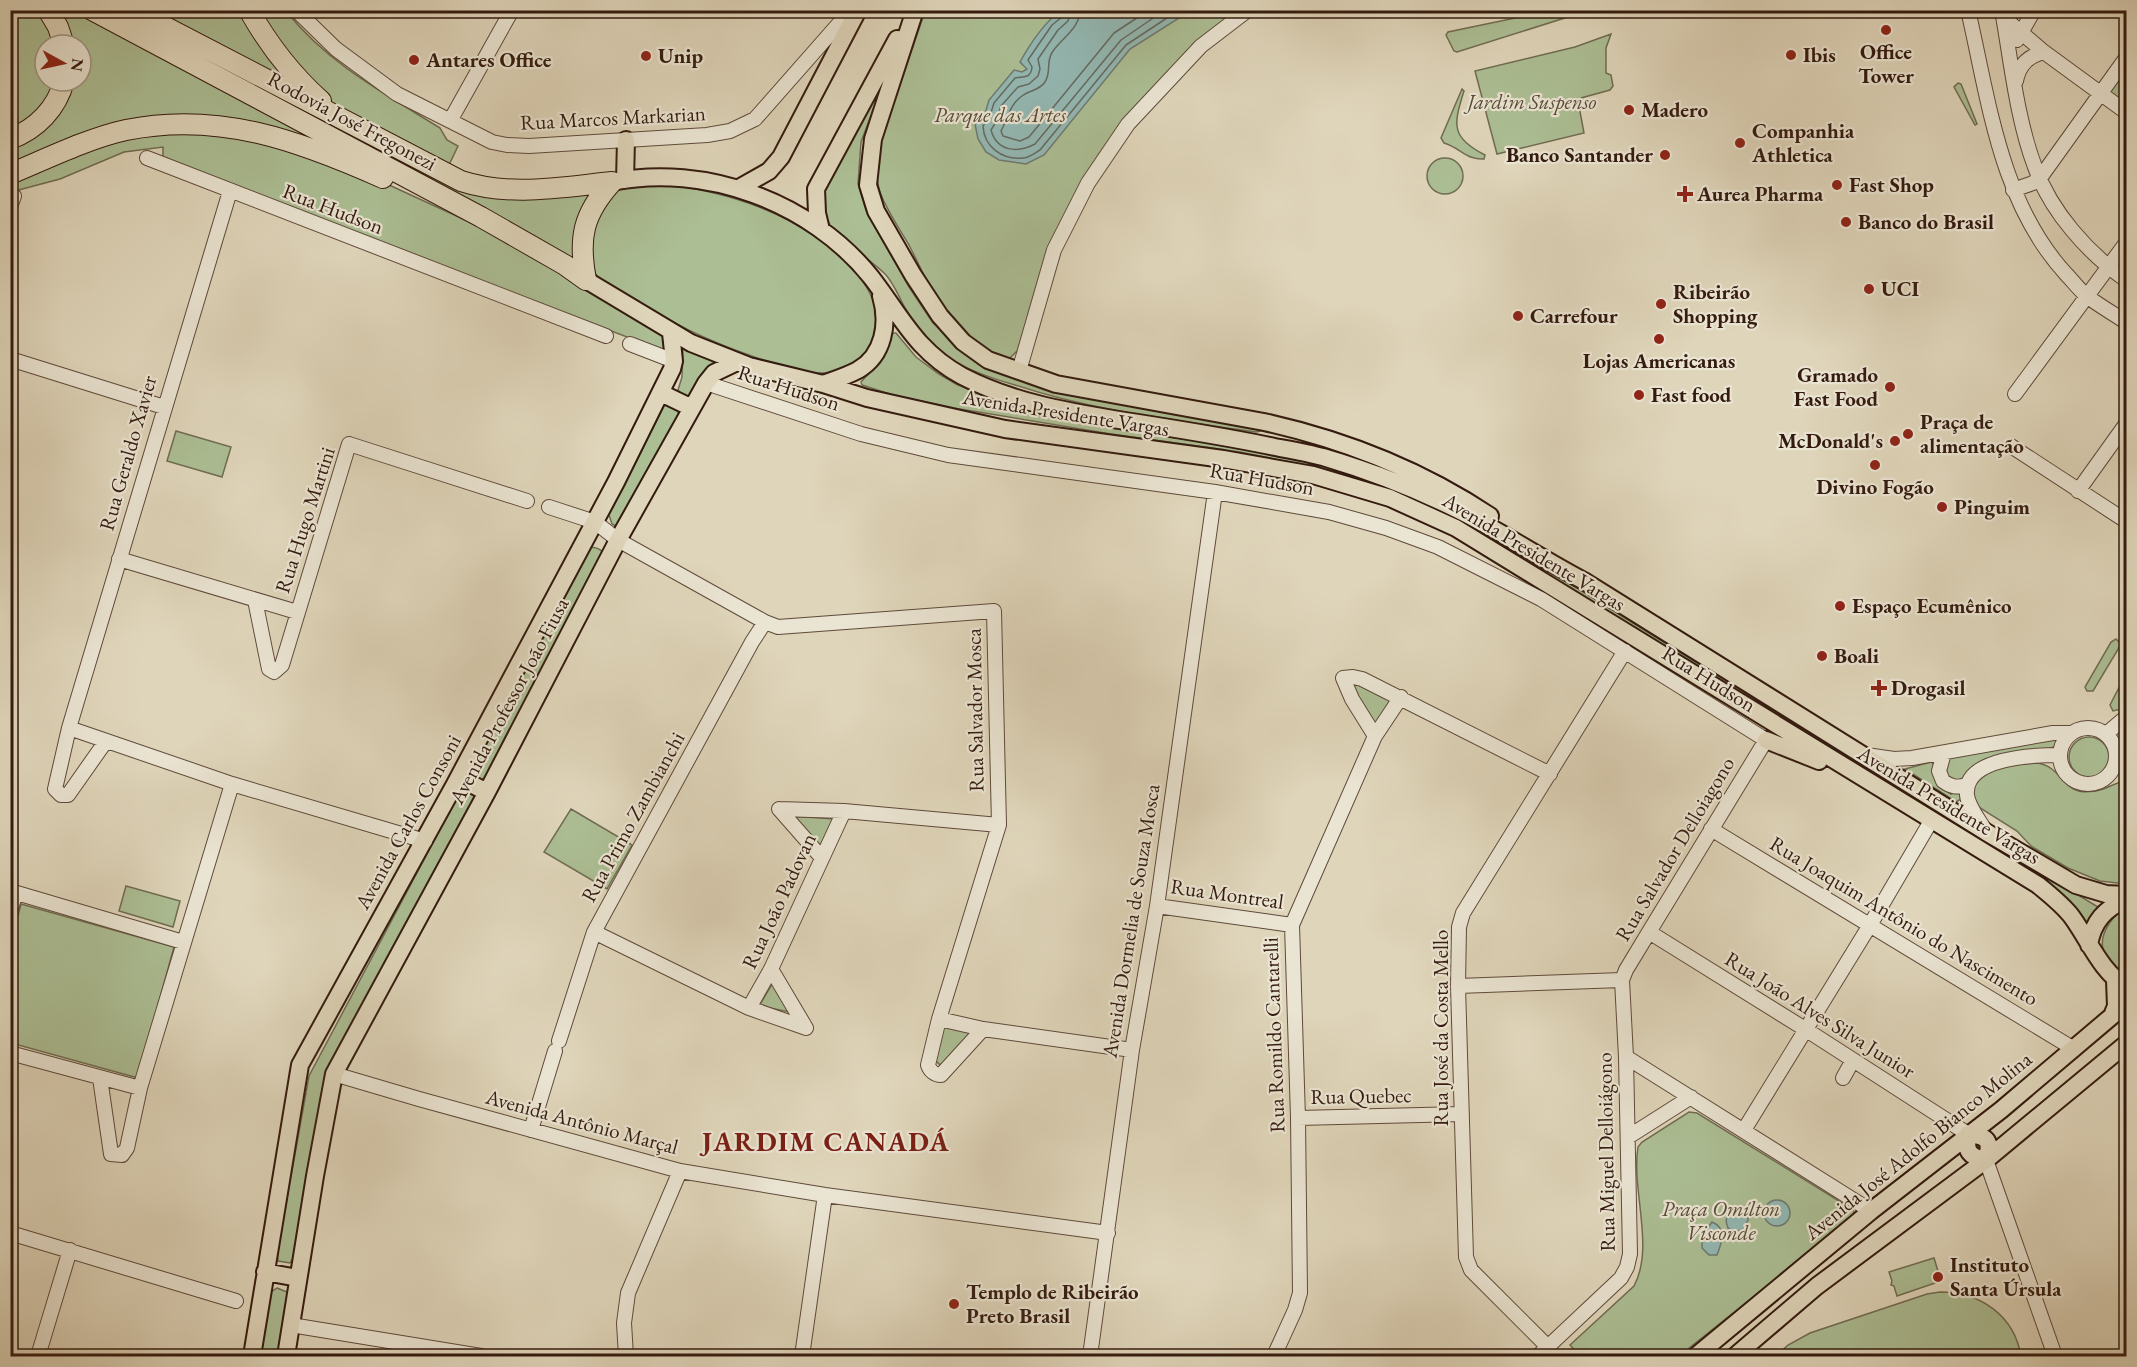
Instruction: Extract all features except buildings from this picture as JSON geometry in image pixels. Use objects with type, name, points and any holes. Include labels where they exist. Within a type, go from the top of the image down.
[{"type":"highway","points":[[48,10],[60,33]]},
{"type":"highway","name":"Rodovia José Fregonezi","points":[[92,10],[481,217],[565,265],[586,280]]},
{"type":"highway","name":"Rodovia José Fregonezi","points":[[133,10],[461,181],[477,186],[510,190],[618,181]]},
{"type":"highway","points":[[249,10],[265,36],[296,76],[340,119]]},
{"type":"highway","points":[[10,139],[27,131],[42,120],[60,93]]},
{"type":"highway","points":[[10,174],[125,130],[201,124],[291,140],[481,217]]},
{"type":"highway","points":[[586,280],[582,258],[582,237],[587,216],[597,198],[618,181]]},
{"type":"main road","points":[[739,188],[770,171],[781,157],[858,10]]},
{"type":"main road","points":[[821,230],[817,213],[816,189],[914,10]]},
{"type":"main road","points":[[914,10],[873,139],[868,185],[876,211],[913,275],[940,316],[963,342],[988,360],[1056,384],[1298,430],[1351,446],[1403,467],[1457,494],[1539,549],[1542,559]]},
{"type":"main road","points":[[618,181],[626,140]]},
{"type":"main road","name":"Avenida Presidente Vargas","points":[[618,181],[666,177],[712,182],[739,188],[792,213],[821,230],[855,261],[917,342],[936,360],[1001,394],[1035,405],[1065,411],[1230,438],[1322,457],[1399,483],[1434,498],[1584,581],[1986,832],[2076,885],[2106,894],[2127,897]]},
{"type":"main road","name":"Avenida Presidente Vargas","points":[[586,280],[671,333],[738,362],[867,398],[969,423],[1223,459],[1313,475],[1390,498],[1456,528],[2038,885],[2072,916],[2098,960],[2121,984]]},
{"type":"main road","points":[[823,384],[857,371],[869,362],[877,350],[885,330],[886,312],[879,290]]},
{"type":"main road","name":"Avenida Carlos Consoni","points":[[252,1356],[300,1065],[459,778],[669,378],[674,361],[671,333]]},
{"type":"main road","name":"Avenida Professor João Fiusa","points":[[334,1074],[487,792],[618,540],[706,383],[714,373],[738,362]]},
{"type":"main road","points":[[661,393],[692,408]]},
{"type":"main road","points":[[1766,740],[1841,772],[1859,776]]},
{"type":"main road","points":[[459,778],[487,792]]},
{"type":"main road","points":[[2089,945],[2094,927],[2104,912],[2127,897]]},
{"type":"main road","name":"Avenida José Adolfo Bianco Molina","points":[[1696,1356],[1871,1211],[2001,1110],[2112,1016],[2121,984]]},
{"type":"main road","points":[[1735,1356],[1817,1286],[1986,1160],[2127,1044]]},
{"type":"main road","points":[[286,1356],[334,1074]]},
{"type":"main road","points":[[1968,1134],[1966,1145],[1970,1154],[1986,1160]]},
{"type":"main road","points":[[1801,1268],[1817,1286]]},
{"type":"main road","points":[[266,1272],[298,1278]]},
{"type":"street","name":"Rua Marcos Markarian","points":[[296,10],[332,45],[397,94],[492,142],[529,146],[707,135],[730,131],[755,119],[851,10]]},
{"type":"street","points":[[1018,371],[1054,250],[1088,183],[1128,124],[1201,46],[1248,10]]},
{"type":"street","points":[[1968,10],[1989,109],[2013,190],[2022,209],[2054,260],[2087,296],[2127,322]]},
{"type":"street","points":[[2010,52],[2034,10]]},
{"type":"street","points":[[450,121],[511,11]]},
{"type":"street","points":[[2002,14],[2044,52],[2127,112]]},
{"type":"street","points":[[2002,14],[2026,136],[2040,177],[2060,214],[2091,249],[2127,280]]},
{"type":"street","points":[[2016,86],[2018,72],[2025,61],[2044,52]]},
{"type":"street","points":[[2013,190],[2033,183],[2040,177],[2127,58]]},
{"type":"street","name":"Rua Hudson","points":[[147,158],[606,336]]},
{"type":"street","name":"Rua Geraldo Xavier","points":[[106,741],[68,795],[61,795],[55,789],[69,728],[230,191]]},
{"type":"street","points":[[2015,394],[2127,243]]},
{"type":"street","points":[[630,344],[674,361]]},
{"type":"street","points":[[10,359],[164,407]]},
{"type":"street","name":"Rua Hudson","points":[[706,383],[861,434],[948,455],[1215,492],[1329,512],[1386,528],[1438,547],[1541,599],[1766,740]]},
{"type":"street","points":[[2078,491],[2127,424]]},
{"type":"street","name":"Rua Hugo Martini","points":[[255,600],[269,669],[274,672],[282,665],[349,444],[526,501]]},
{"type":"street","points":[[2011,446],[2127,522]]},
{"type":"street","name":"Avenida Dormelia de Souza Mosca","points":[[1090,1356],[1132,1050],[1156,906],[1215,492]]},
{"type":"street","points":[[549,507],[595,522],[618,540]]},
{"type":"street","name":"Rua Salvador Mosca","points":[[618,540],[765,622],[778,627],[994,611],[999,825],[939,1019],[929,1069],[941,1076],[983,1029]]},
{"type":"street","name":"Rua Hugo Martini","points":[[119,559],[297,612]]},
{"type":"street","name":"Rua Primo Zambianchi","points":[[531,1130],[594,932],[765,622]]},
{"type":"street","name":"Rua José da Costa Mello","points":[[1543,1352],[1471,1270],[1466,1257],[1458,986],[1459,927],[1463,913],[1625,651]]},
{"type":"street","points":[[1376,736],[1352,699],[1343,678],[1362,679],[1401,697],[1550,774]]},
{"type":"street","name":"Rua Romildo Cantarelli","points":[[1275,1356],[1300,1293],[1298,1118],[1292,925],[1376,736],[1401,697]]},
{"type":"street","points":[[2106,734],[2127,717]]},
{"type":"street","points":[[2089,727],[2106,734],[2111,739],[2116,752],[2116,761],[2112,770],[2098,782],[2090,784],[2072,779],[2061,764],[2060,755],[2061,747],[2071,733],[2089,727]]},
{"type":"street","points":[[69,728],[232,784],[425,841]]},
{"type":"street","points":[[1864,755],[1894,759],[1912,758],[2053,732],[2071,733]]},
{"type":"street","name":"Rua Salvador Delloiagono","points":[[1622,980],[1766,740]]},
{"type":"street","points":[[2116,752],[2127,762]]},
{"type":"street","points":[[1944,753],[1939,771],[1943,781],[1959,787],[1967,784],[1986,765],[2041,755],[2060,755]]},
{"type":"street","points":[[100,1078],[111,1154],[122,1155],[127,1148],[140,1088],[232,784]]},
{"type":"street","points":[[1967,784],[1967,797],[1986,832]]},
{"type":"street","name":"Rua João Padovan","points":[[822,858],[779,809],[844,811],[999,825]]},
{"type":"street","name":"Rua João Padovan","points":[[749,1008],[771,969],[844,811]]},
{"type":"street","points":[[1744,1130],[1931,821]]},
{"type":"street","name":"Rua Joaquim Antônio do Nascimento","points":[[1712,829],[2074,1049]]},
{"type":"street","points":[[10,911],[13,892],[183,942]]},
{"type":"street","name":"Rua Montreal","points":[[1156,906],[1292,925]]},
{"type":"street","points":[[594,932],[749,1008],[806,1028],[771,969]]},
{"type":"street","name":"Rua João Alves Silva Junior","points":[[1649,932],[1968,1134]]},
{"type":"street","points":[[1458,986],[1622,980]]},
{"type":"street","name":"Rua Miguel Delloiágono","points":[[1543,1352],[1621,1278],[1628,1267],[1630,1254],[1628,1137],[1622,980]]},
{"type":"street","points":[[939,1019],[983,1029],[1132,1050]]},
{"type":"street","points":[[10,1053],[140,1088]]},
{"type":"street","points":[[1626,1057],[1871,1211]]},
{"type":"street","points":[[1843,1078],[1853,1060]]},
{"type":"street","name":"Avenida Antônio Marçal","points":[[334,1074],[419,1100],[680,1171],[825,1195],[1108,1233]]},
{"type":"street","points":[[1628,1137],[1691,1097]]},
{"type":"street","name":"Rua Quebec","points":[[1298,1118],[1462,1114]]},
{"type":"street","points":[[1986,1160],[2055,1356]]},
{"type":"street","points":[[626,1356],[624,1323],[628,1293],[680,1171]]},
{"type":"street","points":[[802,1356],[825,1195]]},
{"type":"street","points":[[10,1233],[236,1301]]},
{"type":"street","points":[[38,1356],[70,1250]]},
{"type":"street","points":[[291,1325],[428,1352],[481,1356]]},
{"type":"green space","points":[[73,10],[343,155],[201,119],[11,170],[10,144],[57,93],[93,93],[93,33],[64,33],[54,11]]},
{"type":"green space","points":[[1554,10],[1587,11],[1457,52],[1454,51],[1446,35],[1448,32]]},
{"type":"green space","points":[[11,11],[42,11],[52,33],[33,33],[33,93],[50,93],[38,110],[11,130]]},
{"type":"green space","points":[[112,11],[455,186],[596,191],[576,261]]},
{"type":"green space","points":[[156,11],[237,11],[286,78]]},
{"type":"green space","points":[[256,11],[286,11],[302,30],[338,62],[440,128],[447,140],[458,146],[448,167],[336,110],[319,94]]},
{"type":"green space","name":"Parque das Artes","points":[[925,11],[1240,11],[1192,47],[1134,108],[1085,176],[1048,252],[1018,350],[1010,358],[991,353],[953,323],[932,291],[878,186],[879,147]]},
{"type":"green space","name":"Jardim Suspenso","points":[[1611,34],[1606,48],[1606,73],[1611,75],[1613,86],[1610,90],[1581,98],[1578,101],[1584,133],[1497,154],[1475,71],[1575,47]]},
{"type":"green space","points":[[2126,58],[2126,112],[2101,93]]},
{"type":"green space","points":[[882,78],[885,79],[861,142],[858,184],[866,210],[909,287],[933,323],[970,355],[1259,428],[1261,431],[1165,419],[1074,402],[986,376],[966,368],[935,348],[915,325],[886,275],[837,234],[825,214],[823,199],[826,183]]},
{"type":"green space","points":[[1958,83],[1961,84],[1977,124],[1975,125],[1954,87]]},
{"type":"green space","points":[[1462,89],[1464,91],[1458,113],[1458,129],[1466,143],[1485,155],[1484,159],[1468,156],[1444,143],[1441,138]]},
{"type":"green space","points":[[155,128],[265,140],[387,184],[476,225],[667,334],[666,352],[163,159],[163,147],[124,152],[60,179],[11,192],[10,181],[43,166]]},
{"type":"green space","points":[[1445,158],[1458,163],[1463,176],[1458,189],[1445,194],[1432,189],[1427,176],[1432,163]]},
{"type":"green space","points":[[659,183],[710,192],[760,207],[806,230],[827,245],[857,274],[872,298],[877,324],[875,337],[868,349],[857,360],[836,372],[818,373],[788,368],[704,337],[662,317],[605,284],[597,276],[591,261],[587,232],[607,199],[616,190],[634,184]]},
{"type":"green space","points":[[893,333],[896,333],[916,357],[939,374],[994,400],[1066,421],[1281,454],[1331,466],[1391,487],[1471,522],[2098,907],[2087,923],[1679,659],[1453,518],[1332,471],[1240,452],[1111,434],[954,408],[893,395],[862,385],[861,382],[884,357]]},
{"type":"green space","points":[[683,347],[719,364],[691,397],[684,397],[678,390],[682,377]]},
{"type":"green space","points":[[665,404],[675,407],[680,415],[618,527],[612,524],[609,515]]},
{"type":"green space","points":[[176,431],[231,447],[222,477],[167,461]]},
{"type":"green space","points":[[590,547],[602,551],[606,563],[328,1075],[296,1254],[290,1263],[278,1261],[277,1254],[309,1076]]},
{"type":"green space","points":[[2116,639],[2120,646],[2093,691],[2087,691],[2085,687],[2111,642]]},
{"type":"green space","points":[[2126,674],[2126,708],[2113,711],[2110,705]]},
{"type":"green space","points":[[1347,680],[1398,696],[1375,733]]},
{"type":"green space","points":[[2089,737],[2097,738],[2103,743],[2108,749],[2108,765],[2103,771],[2097,776],[2089,777],[2081,776],[2075,771],[2070,765],[2069,757],[2070,749],[2075,743],[2081,738]]},
{"type":"green space","points":[[2056,739],[2056,745],[2052,748],[1998,757],[1957,781],[1952,782],[1944,776],[1948,760],[1952,757]]},
{"type":"green space","points":[[1931,762],[1943,789],[1951,794],[1956,791],[1961,799],[1956,802],[1905,769]]},
{"type":"green space","points":[[2038,763],[2054,770],[2069,786],[2084,792],[2099,790],[2126,781],[2126,884],[2100,881],[2068,868],[2031,846],[2017,831],[1977,806],[1972,792],[1980,776],[1998,767]]},
{"type":"green space","points":[[571,809],[632,845],[607,889],[544,852]]},
{"type":"green space","points":[[793,816],[835,819],[821,847]]},
{"type":"green space","points":[[126,886],[180,901],[173,927],[119,911]]},
{"type":"green space","points":[[21,904],[174,947],[138,1078],[11,1043],[11,943]]},
{"type":"green space","points":[[2126,907],[2126,979],[2107,958],[2102,943],[2110,923]]},
{"type":"green space","points":[[772,984],[790,1012],[759,1006]]},
{"type":"green space","points":[[941,1027],[964,1030],[971,1035],[943,1065],[934,1059]]},
{"type":"green space","name":"Praça Omílton Visconde","points":[[1689,1112],[1697,1113],[1852,1209],[1855,1214],[1853,1218],[1679,1356],[1580,1356],[1570,1345],[1634,1286],[1640,1271],[1643,1236],[1637,1181],[1638,1147],[1642,1142]]},
{"type":"green space","points":[[1934,1258],[1941,1281],[1897,1296],[1894,1286],[1891,1285],[1889,1272]]},
{"type":"green space","points":[[277,1288],[287,1292],[288,1304],[279,1356],[259,1356],[271,1292]]},
{"type":"green space","points":[[1940,1292],[1969,1296],[1993,1309],[2011,1329],[2021,1356],[1776,1356],[1788,1345],[1810,1333],[1927,1294]]},
{"type":"water","points":[[1061,10],[1190,11],[1130,49],[1044,155],[1026,164],[999,160],[986,152],[978,139],[975,124],[984,117],[989,100],[1014,70],[1022,72],[1027,69],[1020,62],[1024,55],[1043,27]]},
{"type":"water","points":[[1777,1200],[1786,1204],[1790,1213],[1786,1222],[1777,1226],[1768,1222],[1764,1213],[1768,1204]]},
{"type":"water","points":[[1740,1208],[1747,1210],[1748,1220],[1744,1229],[1735,1232],[1728,1228],[1727,1218],[1730,1213]]},
{"type":"water","points":[[1712,1222],[1720,1228],[1722,1236],[1717,1255],[1709,1255],[1702,1248],[1702,1236]]},
{"type":"place","name":"Office Tower","points":[[1886,30]]},
{"type":"place","name":"Ibis","points":[[1791,55]]},
{"type":"place","name":"Unip","points":[[646,56]]},
{"type":"place","name":"Antares Office","points":[[414,60]]},
{"type":"place","name":"Madero","points":[[1629,110]]},
{"type":"place","name":"Companhia Athletica","points":[[1740,143]]},
{"type":"place","name":"Banco Santander","points":[[1665,155]]},
{"type":"place","name":"Fast Shop","points":[[1837,185]]},
{"type":"place","name":"Aurea Pharma","points":[[1685,194]]},
{"type":"place","name":"Banco do Brasil","points":[[1846,222]]},
{"type":"place","name":"UCI","points":[[1869,289]]},
{"type":"place","name":"Ribeirão Shopping","points":[[1661,304]]},
{"type":"place","name":"Carrefour","points":[[1518,316]]},
{"type":"place","name":"Lojas Americanas","points":[[1659,339]]},
{"type":"place","name":"Gramado Fast Food","points":[[1890,387]]},
{"type":"place","name":"Fast food","points":[[1639,395]]},
{"type":"place","name":"Praça de alimentação","points":[[1908,434]]},
{"type":"place","name":"McDonald's","points":[[1895,441]]},
{"type":"place","name":"Divino Fogão","points":[[1875,465]]},
{"type":"place","name":"Pinguim","points":[[1942,507]]},
{"type":"place","name":"Espaço Ecumênico","points":[[1840,606]]},
{"type":"place","name":"Boali","points":[[1822,656]]},
{"type":"place","name":"Drogasil","points":[[1879,688]]},
{"type":"place","name":"Instituto Santa Úrsula","points":[[1938,1277]]},
{"type":"place","name":"Templo de Ribeirão Preto Brasil","points":[[954,1304]]},
{"type":"district","name":"JARDIM CANADÁ","points":[[826,1142]]}]
